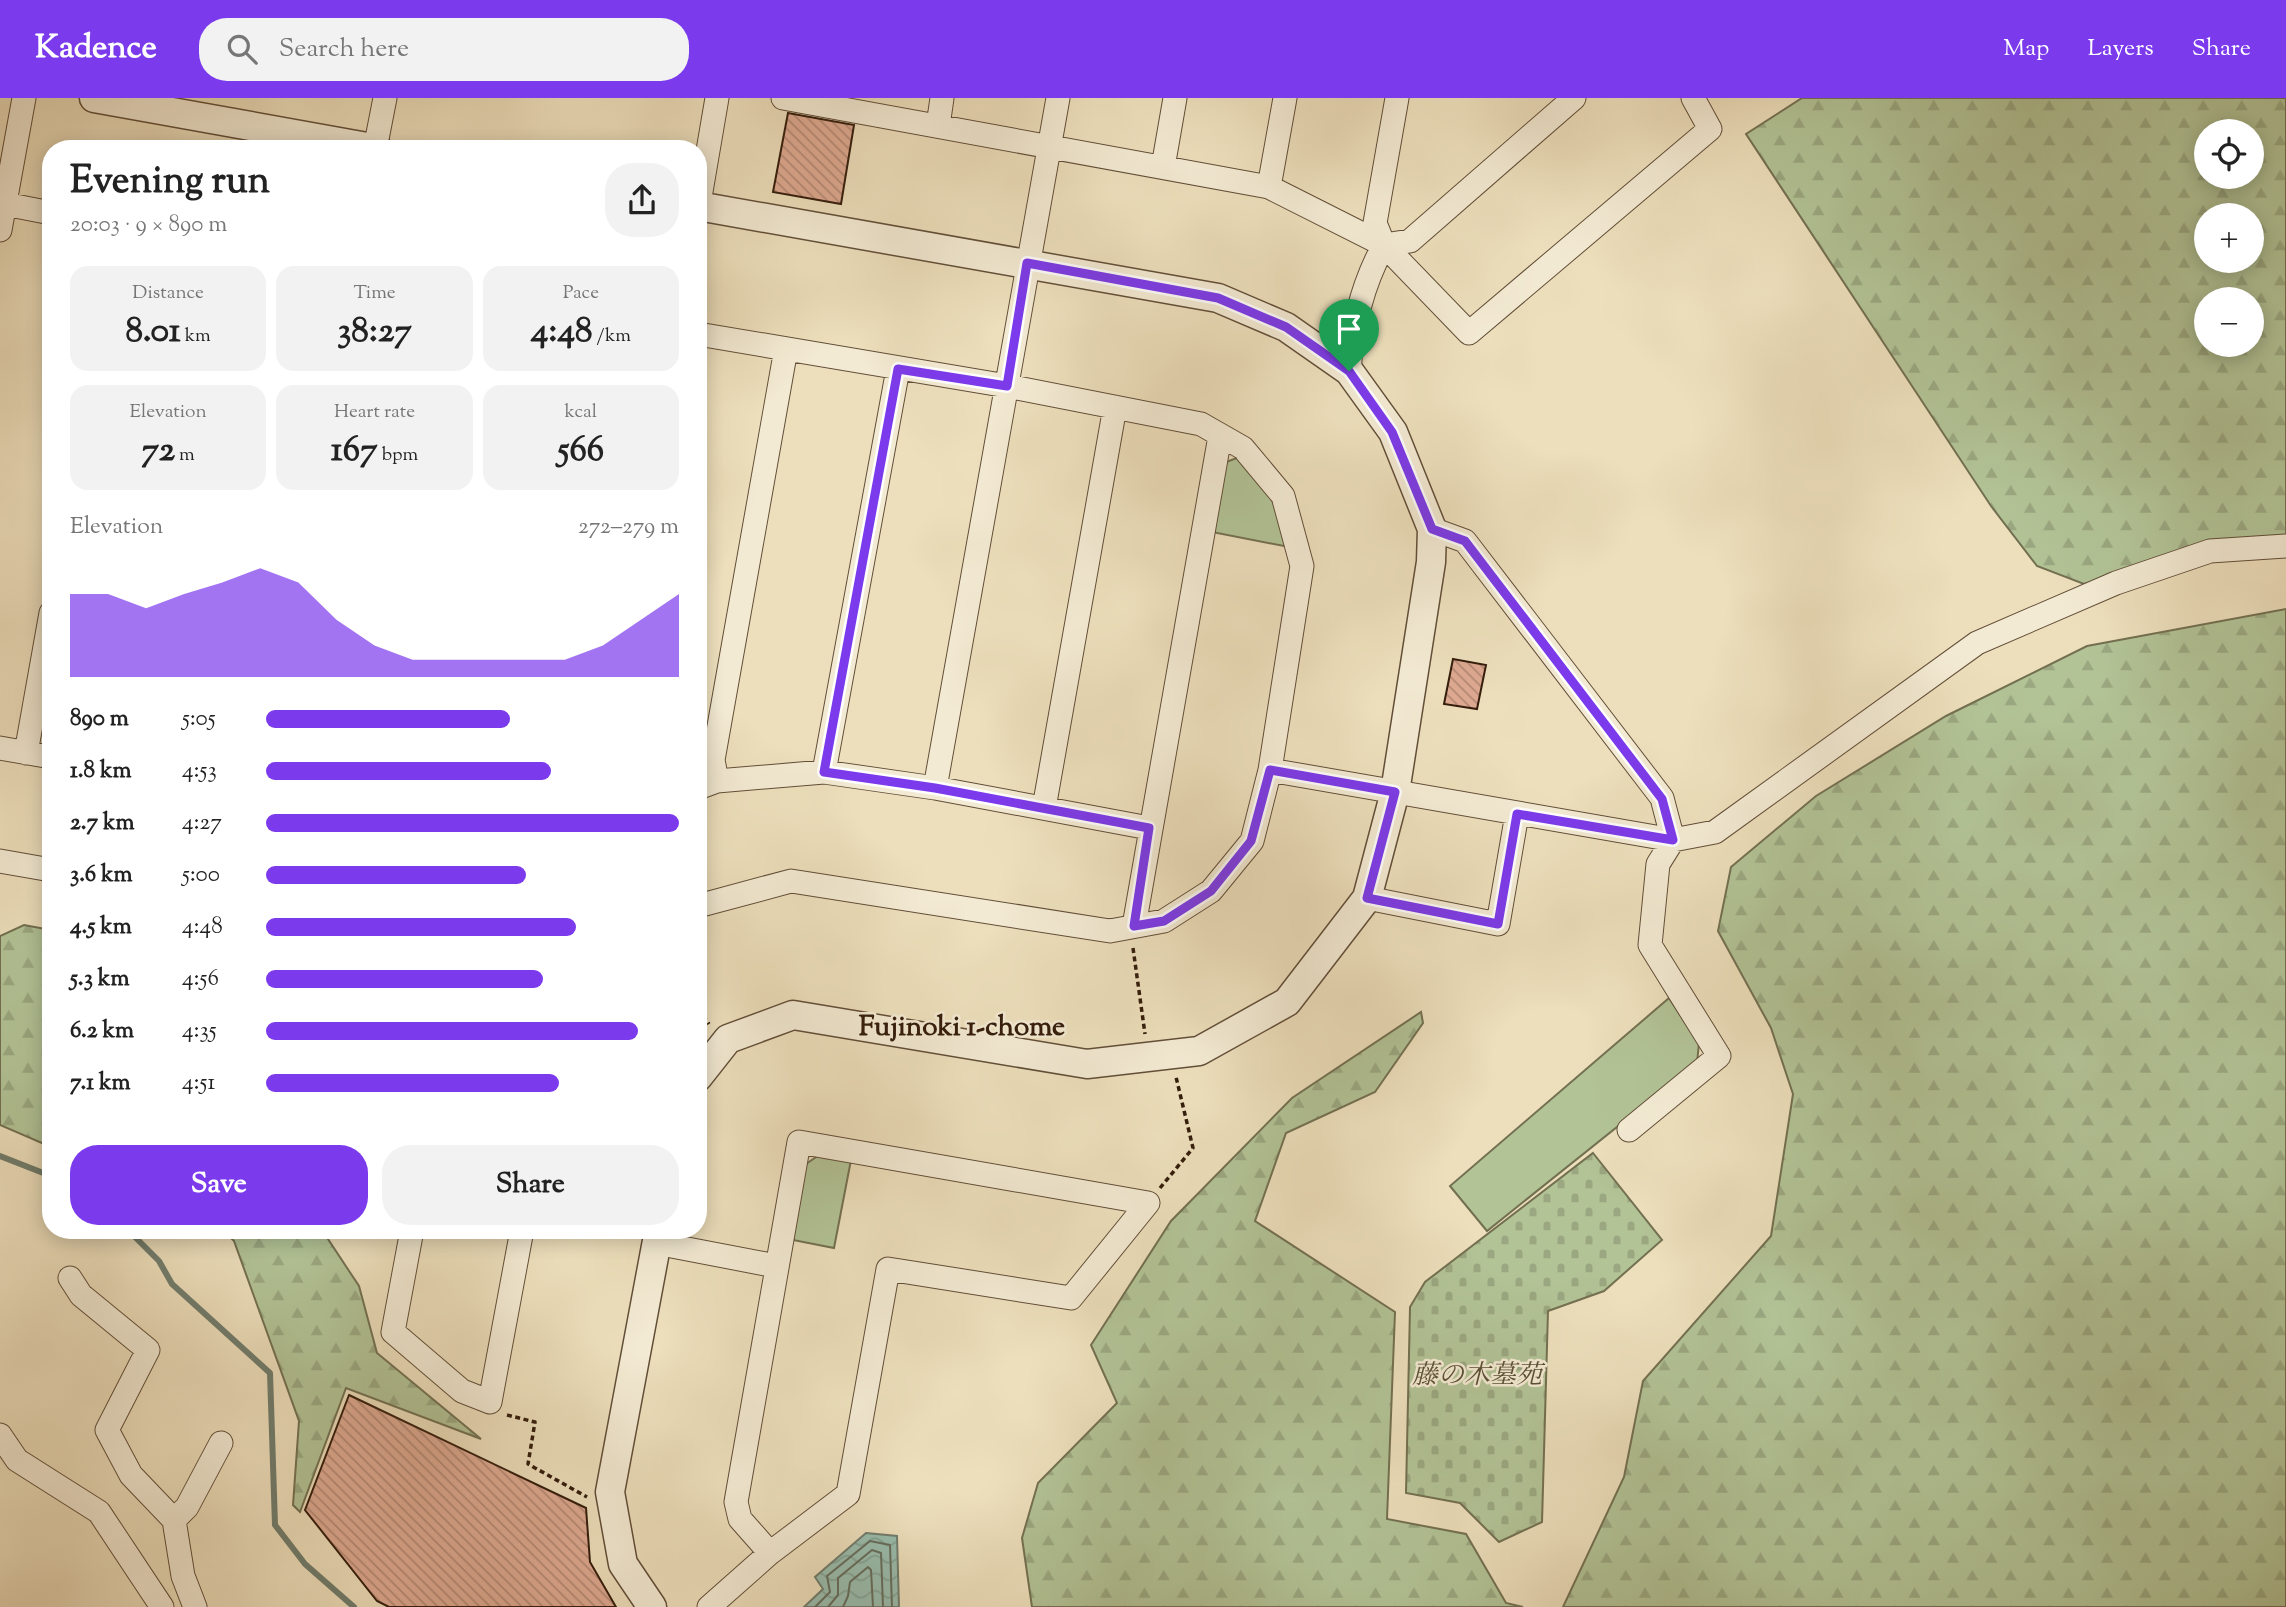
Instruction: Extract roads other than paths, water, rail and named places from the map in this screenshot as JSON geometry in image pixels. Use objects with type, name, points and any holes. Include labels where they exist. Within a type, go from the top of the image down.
[{"type":"street","points":[[0,230],[2,204],[24,98]]},
{"type":"street","points":[[94,98],[326,140]]},
{"type":"street","points":[[378,140],[385,98]]},
{"type":"street","points":[[707,158],[718,98]]},
{"type":"street","points":[[783,98],[830,102],[937,126],[1269,187],[1384,245],[1469,333],[1710,129],[1693,98]]},
{"type":"street","points":[[937,126],[942,98]]},
{"type":"street","points":[[935,788],[1058,98]]},
{"type":"street","points":[[1163,167],[1175,98]]},
{"type":"street","points":[[1269,187],[1285,98]]},
{"type":"street","points":[[1384,245],[1375,223],[1397,98]]},
{"type":"street","points":[[1384,245],[1410,241],[1574,98]]},
{"type":"street","points":[[2,204],[42,211]]},
{"type":"street","points":[[707,209],[1218,298],[1286,327],[1349,371],[1392,432],[1432,529],[1431,562],[1395,792],[1367,898],[1287,1002],[1199,1051],[1087,1064],[793,1015],[728,1040],[707,1066]]},
{"type":"street","points":[[1349,371],[1351,342],[1370,270],[1384,245]]},
{"type":"street","points":[[707,336],[1007,386],[1201,424],[1243,448],[1283,496],[1302,566],[1270,770],[1251,841],[1211,891],[1164,921],[1110,931],[791,881],[707,904]]},
{"type":"street","points":[[786,349],[708,784],[824,772],[935,788],[1149,828]]},
{"type":"street","points":[[824,772],[898,369]]},
{"type":"street","points":[[1044,808],[1115,407]]},
{"type":"street","points":[[1132,926],[1220,436]]},
{"type":"street","points":[[1432,529],[1465,541],[1662,799],[1673,840],[1658,864],[1650,945],[1719,1056],[1629,1130]]},
{"type":"street","points":[[1270,770],[1673,840],[1715,832],[1977,643],[2116,583],[2210,551],[2286,546]]},
{"type":"street","points":[[26,753],[42,663]]},
{"type":"street","points":[[0,748],[42,756]]},
{"type":"street","points":[[1367,898],[1498,924],[1517,814]]},
{"type":"street","points":[[0,861],[42,868]]},
{"type":"street","points":[[709,1607],[770,1553],[848,1494],[888,1269],[1071,1298],[1148,1203],[799,1142],[736,1502],[740,1519],[770,1553]]},
{"type":"street","points":[[410,1239],[393,1332],[462,1391],[490,1402],[520,1239]]},
{"type":"street","points":[[652,1607],[623,1564],[610,1492],[657,1239]]},
{"type":"street","points":[[665,1239],[776,1266]]},
{"type":"street","points":[[70,1278],[81,1295],[148,1350],[107,1430],[131,1475],[174,1520],[183,1576],[195,1607]]},
{"type":"street","points":[[0,1435],[17,1460],[99,1512],[162,1607]]},
{"type":"street","points":[[174,1520],[187,1507],[221,1443]]},
{"type":"water","points":[[866,1533],[897,1536],[899,1607],[804,1607],[823,1589],[815,1577]]},
{"type":"waterway","points":[[0,1156],[42,1172]]},
{"type":"waterway","points":[[137,1239],[159,1261],[172,1284],[270,1373],[275,1525],[305,1564],[354,1607]]},
{"type":"district","name":"Fujinoki 1-chome","points":[[962,1028]]},
{"type":"park label","name":"藤の木墓苑","points":[[1477,1376]]}]
